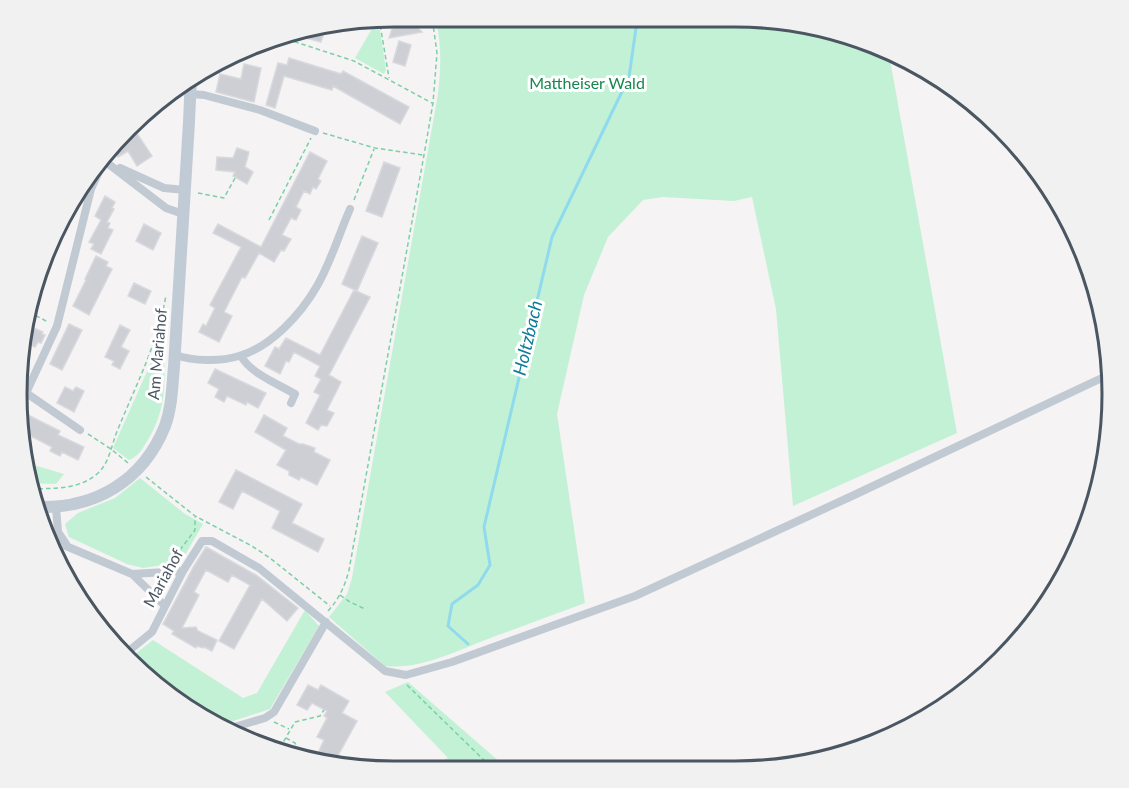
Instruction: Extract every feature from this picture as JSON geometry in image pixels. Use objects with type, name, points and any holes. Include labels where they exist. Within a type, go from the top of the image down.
[{"type":"street","name":"Am Mariahof","points":[[45,508],[84,502],[104,495],[129,477],[150,453],[167,419],[175,355],[185,190],[184,93]]},
{"type":"street","points":[[185,93],[204,95],[260,110],[315,131]]},
{"type":"street","points":[[110,162],[164,188],[185,190]]},
{"type":"street","points":[[109,164],[166,208],[183,214]]},
{"type":"street","points":[[27,385],[57,326],[94,183]]},
{"type":"street","points":[[175,355],[188,359],[241,356],[266,343],[294,319],[318,284],[350,209]]},
{"type":"street","points":[[241,356],[255,371],[296,394],[291,403]]},
{"type":"street","points":[[238,726],[266,718],[274,712],[326,622],[385,671],[406,675],[452,662],[635,596],[1101,378]]},
{"type":"street","points":[[27,394],[80,429]]},
{"type":"street","points":[[56,507],[58,532],[69,546]]},
{"type":"street","name":"Mariahof","points":[[130,650],[152,632],[164,605],[202,541],[212,541],[259,568],[326,622]]},
{"type":"street","points":[[59,542],[132,574],[164,605]]},
{"type":"street","points":[[132,574],[183,571]]},
{"type":"path","points":[[210,525],[252,546],[270,558],[331,607],[340,595],[349,570],[433,103],[437,52],[433,27]]},
{"type":"path","points":[[381,28],[389,79]]},
{"type":"path","points":[[294,41],[354,61],[433,103]]},
{"type":"path","points":[[269,220],[315,131],[375,148],[424,156]]},
{"type":"path","points":[[350,209],[375,148]]},
{"type":"path","points":[[198,193],[224,198],[235,178]]},
{"type":"path","points":[[40,489],[78,485],[98,474],[107,463],[116,433],[159,329],[167,293]]},
{"type":"path","points":[[36,316],[57,326]]},
{"type":"path","points":[[170,572],[170,564],[195,530],[195,516]]},
{"type":"path","points":[[340,595],[365,609]]},
{"type":"path","points":[[406,675],[407,684],[485,761]]},
{"type":"path","points":[[282,744],[295,722],[320,716],[324,710]]},
{"type":"path","points":[[277,723],[290,729]]},
{"type":"path","points":[[286,738],[295,743],[298,748]]},
{"type":"green space","name":"Mattheiser Wald","points":[[437,27],[759,28],[807,34],[853,46],[890,62],[957,433],[793,506],[776,309],[752,197],[734,201],[663,197],[643,200],[608,237],[584,295],[557,414],[585,603],[438,658],[411,665],[385,666],[329,617],[347,594],[352,578],[438,94],[439,37]]},
{"type":"green space","points":[[372,28],[380,30],[386,70],[384,74],[355,58]]},
{"type":"green space","points":[[157,349],[164,351],[164,388],[161,410],[144,446],[137,455],[129,460],[113,448]]},
{"type":"green space","points":[[34,465],[64,474],[56,484],[39,483]]},
{"type":"green space","points":[[140,478],[185,514],[203,524],[181,562],[143,568],[127,564],[69,537],[65,524],[78,513],[115,498]]},
{"type":"green space","points":[[305,610],[319,626],[270,709],[230,722],[190,699],[135,654],[153,640],[243,698],[257,693]]},
{"type":"green space","points":[[408,682],[499,761],[441,761],[448,758],[385,692]]},
{"type":"building","points":[[393,27],[417,27],[422,32],[389,38]]},
{"type":"building","points":[[324,34],[321,42],[306,38]]},
{"type":"building","points":[[399,41],[411,45],[405,66],[393,62]]},
{"type":"building","points":[[289,58],[341,74],[343,71],[409,107],[400,124],[333,86],[332,90],[284,76],[275,108],[266,105],[278,63],[287,65]]},
{"type":"building","points":[[244,64],[261,68],[254,102],[216,92],[220,74],[241,79]]},
{"type":"building","points":[[136,132],[152,156],[137,166],[128,151],[118,157],[116,154]]},
{"type":"building","points":[[237,148],[249,152],[245,167],[253,172],[247,184],[233,176],[235,172],[216,170],[217,157],[233,158]]},
{"type":"building","points":[[310,152],[327,161],[318,179],[321,181],[316,189],[313,187],[310,194],[304,191],[296,207],[301,210],[296,220],[291,218],[282,235],[291,239],[284,251],[281,250],[274,262],[259,253],[245,278],[242,277],[224,312],[232,316],[219,342],[199,332],[203,324],[206,326],[215,308],[210,305],[241,247],[213,233],[218,224],[261,247]]},
{"type":"building","points":[[384,162],[400,168],[382,217],[366,211]]},
{"type":"building","points":[[105,196],[115,202],[107,222],[110,223],[108,228],[113,230],[101,254],[91,249],[94,244],[89,242],[101,220],[95,216]]},
{"type":"building","points":[[144,224],[161,233],[153,250],[136,241]]},
{"type":"building","points":[[362,236],[378,243],[357,291],[342,284]]},
{"type":"building","points":[[96,256],[108,262],[106,266],[112,269],[89,315],[73,306]]},
{"type":"building","points":[[134,283],[151,291],[145,304],[128,296]]},
{"type":"building","points":[[354,290],[370,297],[329,375],[341,382],[327,410],[334,413],[327,426],[321,425],[318,430],[306,423],[320,395],[314,392],[321,379],[315,376],[320,366],[294,352],[289,362],[286,361],[280,374],[265,366],[275,347],[279,349],[286,338],[320,355]]},
{"type":"building","points":[[69,324],[82,330],[62,370],[50,364]]},
{"type":"building","points":[[120,325],[130,330],[121,347],[129,351],[120,369],[112,365],[114,361],[105,357]]},
{"type":"building","points":[[33,328],[45,335],[41,343],[38,342],[35,347],[30,345]]},
{"type":"building","points":[[215,369],[266,393],[258,408],[227,396],[224,402],[215,397],[219,389],[208,383]]},
{"type":"building","points":[[65,387],[73,391],[76,387],[84,391],[74,412],[57,403]]},
{"type":"building","points":[[28,415],[60,431],[58,435],[84,447],[78,460],[62,452],[60,456],[50,451],[52,447],[29,435]]},
{"type":"building","points":[[264,415],[287,428],[283,436],[299,444],[315,448],[314,452],[330,460],[317,485],[301,477],[299,480],[289,475],[289,471],[277,465],[286,450],[255,432]]},
{"type":"building","points":[[236,470],[302,504],[292,523],[324,539],[318,552],[272,528],[280,511],[242,491],[233,509],[219,502]]},
{"type":"building","points":[[206,547],[256,575],[298,608],[287,621],[262,599],[234,649],[219,641],[250,585],[232,575],[228,582],[206,570],[194,592],[199,595],[182,628],[196,627],[198,631],[217,640],[212,651],[204,647],[197,646],[196,648],[172,634],[174,631],[163,624]]},
{"type":"building","points":[[308,685],[318,690],[321,685],[349,701],[342,713],[357,721],[337,757],[319,751],[324,740],[317,737],[327,718],[324,716],[327,711],[312,703],[307,710],[297,705]]},
{"type":"waterway","name":"Holtzbach","points":[[468,644],[448,626],[452,604],[478,585],[490,565],[484,527],[552,237],[629,77],[636,27]]}]
